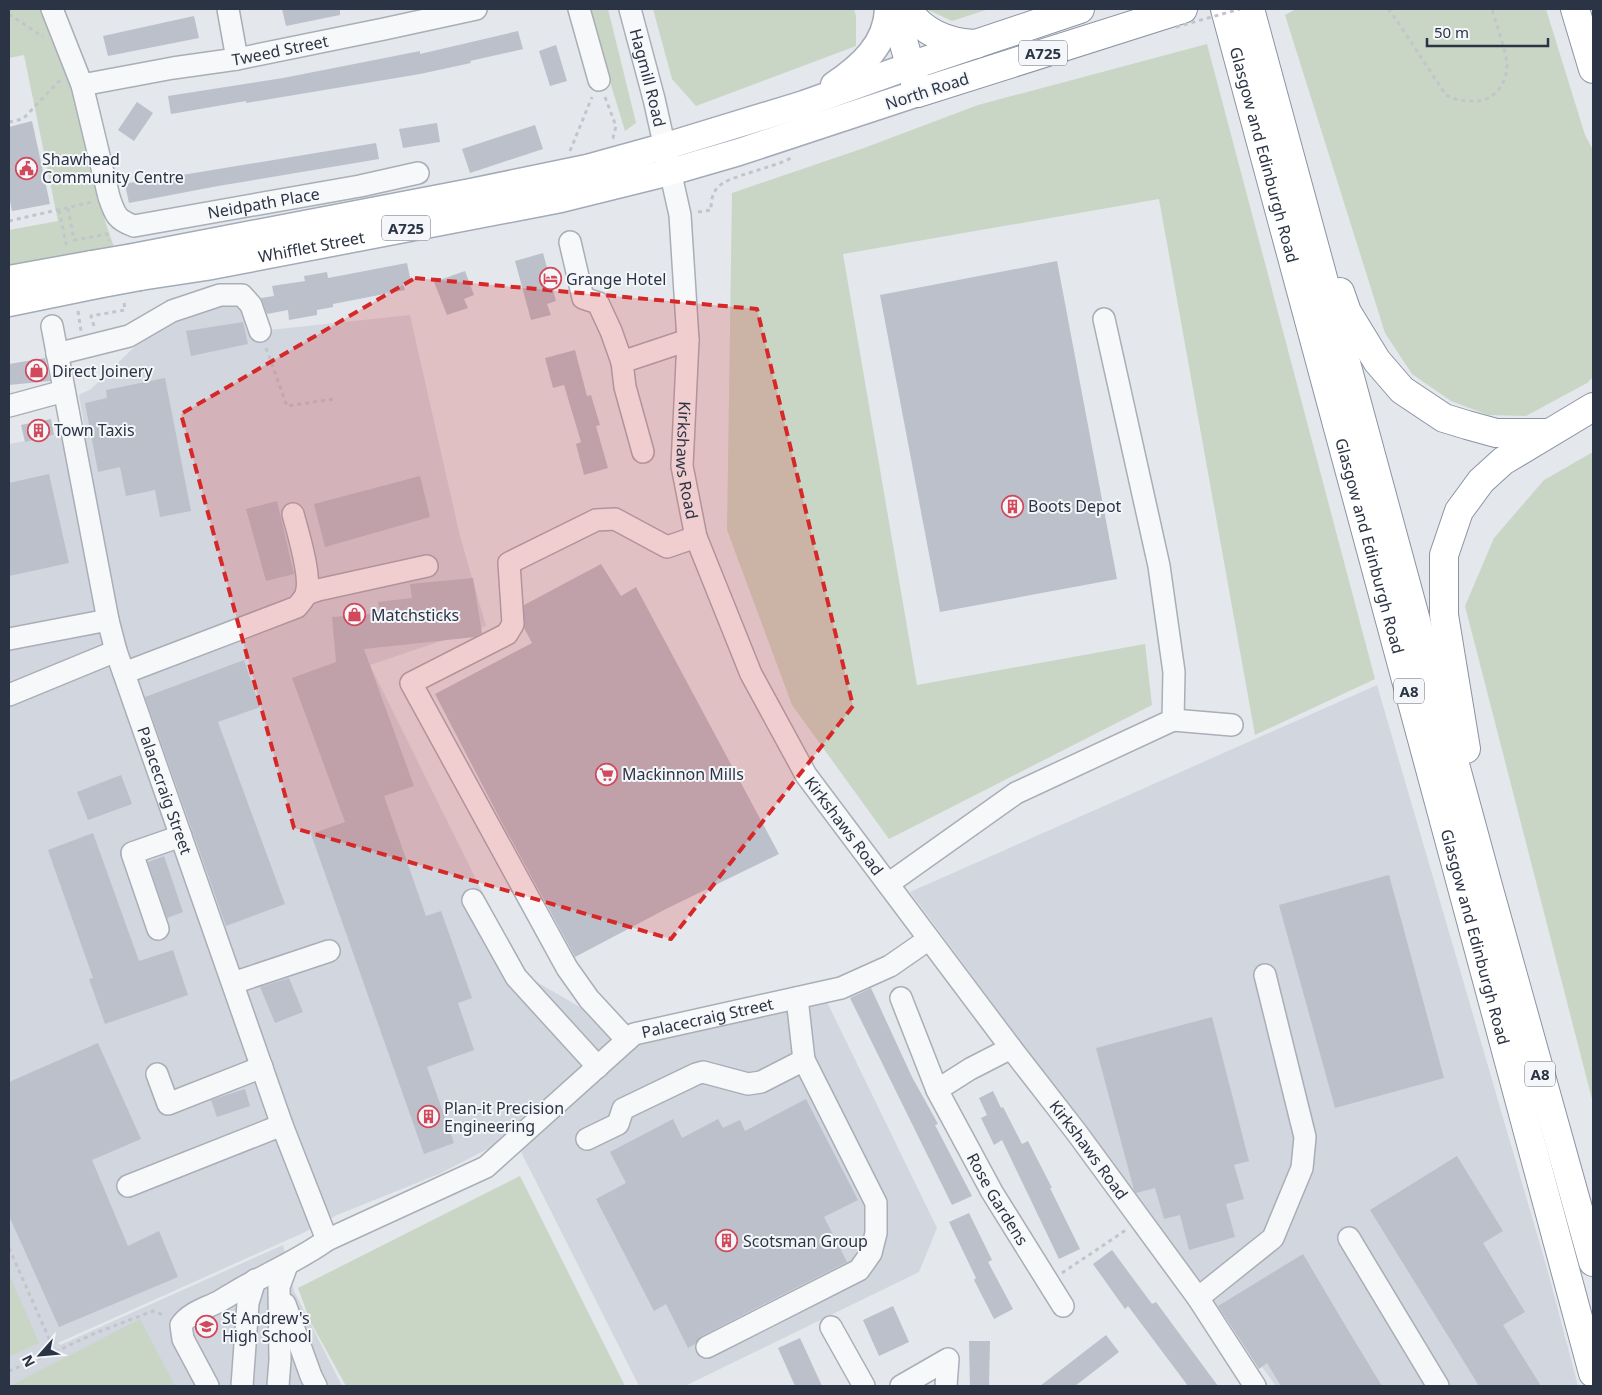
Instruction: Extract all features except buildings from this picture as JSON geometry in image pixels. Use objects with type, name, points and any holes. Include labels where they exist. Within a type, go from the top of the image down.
[{"type":"highway","points":[[894,9],[918,93]]},
{"type":"highway","points":[[907,9],[919,23],[936,34],[956,42],[980,44]]},
{"type":"highway","name":"North Road","points":[[910,66],[1080,9]]},
{"type":"highway","name":"Glasgow and Edinburgh Road","points":[[1225,9],[1593,1373]]},
{"type":"highway","name":"Glasgow and Edinburgh Road","points":[[1250,9],[1370,459],[1593,1262]]},
{"type":"highway","points":[[1575,9],[1593,69]]},
{"type":"highway","name":"North Road","points":[[918,93],[1176,16]]},
{"type":"highway","name":"A8","points":[[1279,113],[1347,312],[1377,361],[1402,390],[1444,418],[1496,433],[1548,433]]},
{"type":"highway","name":"A8","points":[[1488,886],[1444,615],[1444,555],[1459,511],[1482,481],[1503,461],[1593,408]]},
{"type":"main road","name":"A725","points":[[804,104],[851,74],[870,55],[881,38],[888,9]]},
{"type":"main road","name":"North Road","points":[[663,147],[804,104],[910,66]]},
{"type":"main road","name":"North Road","points":[[670,172],[739,152],[918,93]]},
{"type":"main road","name":"Whifflet Street","points":[[9,302],[95,275],[559,174],[663,147]]},
{"type":"main road","name":"Whifflet Street","points":[[136,267],[215,265],[561,198],[670,172]]},
{"type":"main road","name":"Whifflet Street","points":[[9,279],[95,275]]},
{"type":"street","points":[[52,9],[65,37],[82,85],[112,204]]},
{"type":"street","points":[[228,9],[237,59]]},
{"type":"street","name":"Tweed Street","points":[[82,85],[173,68],[237,59],[384,30],[476,9]]},
{"type":"street","points":[[579,9],[599,80]]},
{"type":"street","name":"Hagmill Road","points":[[630,9],[654,99],[670,172]]},
{"type":"street","name":"Kirkshaws Road","points":[[670,172],[680,215],[688,340],[682,466],[696,537],[751,674],[806,775],[1141,1220],[1198,1298],[1255,1386]]},
{"type":"street","name":"Neidpath Place","points":[[112,204],[120,221],[134,226],[360,186],[418,173]]},
{"type":"street","points":[[570,242],[583,298],[598,302],[612,331],[622,362],[625,387],[643,452]]},
{"type":"street","points":[[57,354],[129,336],[172,311],[220,295],[242,295],[251,305],[260,331]]},
{"type":"street","points":[[1104,319],[1159,566],[1174,672],[1174,720]]},
{"type":"street","name":"Palacecraig Street","points":[[52,326],[108,620],[116,651],[282,1125],[319,1246],[486,1168],[634,1034],[841,988],[890,966],[929,939]]},
{"type":"street","points":[[622,362],[688,340]]},
{"type":"street","points":[[9,406],[64,391]]},
{"type":"street","points":[[124,673],[297,607],[306,594],[307,580],[293,514]]},
{"type":"street","points":[[627,1040],[589,999],[567,968],[411,683],[507,634],[512,624],[509,563],[596,520],[615,519],[667,547],[696,537]]},
{"type":"street","points":[[306,594],[427,566]]},
{"type":"street","points":[[9,639],[108,620]]},
{"type":"street","points":[[9,696],[116,651]]},
{"type":"street","points":[[888,884],[1016,792],[1174,720],[1232,725]]},
{"type":"street","points":[[158,929],[132,853],[181,836]]},
{"type":"street","points":[[473,900],[516,977],[598,1067]]},
{"type":"street","points":[[233,983],[328,951]]},
{"type":"street","points":[[1198,1298],[1273,1238],[1302,1168],[1305,1138],[1264,975]]},
{"type":"street","points":[[707,1347],[859,1270],[871,1253],[876,1233],[876,1203],[804,1060],[797,998]]},
{"type":"street","name":"Rose Gardens","points":[[901,998],[937,1090],[992,1192],[1063,1306]]},
{"type":"street","points":[[937,1090],[970,1069],[1011,1048]]},
{"type":"street","points":[[587,1139],[618,1124],[624,1109],[696,1074],[703,1072],[748,1084],[761,1082],[804,1060]]},
{"type":"street","points":[[157,1074],[168,1104],[262,1068]]},
{"type":"street","points":[[128,1186],[282,1125]]},
{"type":"street","points":[[1349,1238],[1438,1386]]},
{"type":"street","points":[[208,1386],[183,1339],[181,1325],[186,1318],[255,1280],[288,1265],[319,1246]]},
{"type":"street","points":[[278,1386],[279,1287],[288,1265]]},
{"type":"street","points":[[242,1386],[248,1303],[255,1280]]},
{"type":"street","points":[[279,1287],[316,1386]]},
{"type":"street","points":[[831,1327],[864,1386]]},
{"type":"street","points":[[901,1386],[948,1359],[946,1386]]},
{"type":"path","points":[[1176,16],[1240,9]]},
{"type":"path","points":[[1388,9],[1403,28],[1445,94],[1454,99],[1469,101],[1491,97],[1499,90],[1505,78],[1506,60],[1492,9]]},
{"type":"path","points":[[9,14],[49,41],[65,37]]},
{"type":"path","points":[[9,122],[23,119],[75,64]]},
{"type":"path","points":[[599,80],[616,126],[613,138],[607,143]]},
{"type":"path","points":[[576,154],[568,157],[599,80]]},
{"type":"path","points":[[9,222],[68,208],[112,204]]},
{"type":"path","points":[[68,208],[74,240],[107,234],[109,241]]},
{"type":"path","points":[[59,210],[67,250]]},
{"type":"path","points":[[101,324],[93,326],[91,316],[125,310],[124,302]]},
{"type":"path","points":[[260,331],[287,406],[334,399]]},
{"type":"path","points":[[1049,1282],[1141,1220]]},
{"type":"path","points":[[9,1248],[55,1352]]},
{"type":"path","points":[[9,1371],[153,1310],[172,1318],[181,1325]]},
{"type":"highlighted area","points":[[415,278],[757,309],[853,706],[671,939],[294,828],[181,414]]},
{"type":"shaded area","points":[[253,296],[260,331],[410,315],[460,536],[486,626],[370,665],[523,974],[640,1042],[826,1000],[937,1228],[919,1272],[685,1386],[639,1386],[513,1136],[439,1174],[337,1215],[303,1233],[58,1343],[60,1345],[283,1245],[294,1291],[342,1386],[9,1386],[9,444],[85,430],[79,395],[91,389],[159,323]]},
{"type":"shaded area","points":[[1377,685],[1548,1272],[1578,1386],[1276,1386],[910,892]]},
{"type":"green space","points":[[9,9],[43,9],[53,31],[55,46],[63,58],[75,90],[105,221],[114,247],[9,269],[9,230],[58,221],[24,55],[9,58]]},
{"type":"green space","points":[[588,9],[608,9],[636,123],[625,131]]},
{"type":"green space","points":[[653,9],[854,9],[856,16],[856,46],[696,106],[672,79]]},
{"type":"green space","points":[[926,9],[989,9],[952,21]]},
{"type":"green space","points":[[1296,9],[1546,9],[1585,135],[1593,150],[1593,377],[1587,383],[1526,416],[1488,415],[1451,401],[1412,374],[1385,333],[1285,15]]},
{"type":"green space","points":[[1207,44],[1375,679],[1255,735],[1159,199],[843,254],[917,685],[1145,644],[1152,705],[889,839],[792,705],[727,530],[732,193],[864,148],[978,105]]},
{"type":"green space","points":[[1593,452],[1593,1103],[1465,606],[1494,538],[1544,480]]},
{"type":"green space","points":[[520,1176],[625,1386],[346,1386],[310,1321],[298,1288]]},
{"type":"green space","points":[[9,1274],[39,1343],[9,1357]]},
{"type":"green space","points":[[140,1319],[175,1386],[10,1386]]},
{"type":"place","name":"Shawhead Community Centre","points":[[26,168]]},
{"type":"place","name":"Grange Hotel","points":[[550,279]]},
{"type":"place","name":"Direct Joinery","points":[[36,371]]},
{"type":"place","name":"Town Taxis","points":[[38,430]]},
{"type":"place","name":"Boots Depot","points":[[1012,506]]},
{"type":"place","name":"Matchsticks","points":[[355,615]]},
{"type":"place","name":"Mackinnon Mills","points":[[606,774]]},
{"type":"place","name":"Plan-it Precision Engineering","points":[[428,1117]]},
{"type":"place","name":"Scotsman Group","points":[[727,1241]]},
{"type":"place","name":"St Andrew's High School","points":[[206,1327]]}]
